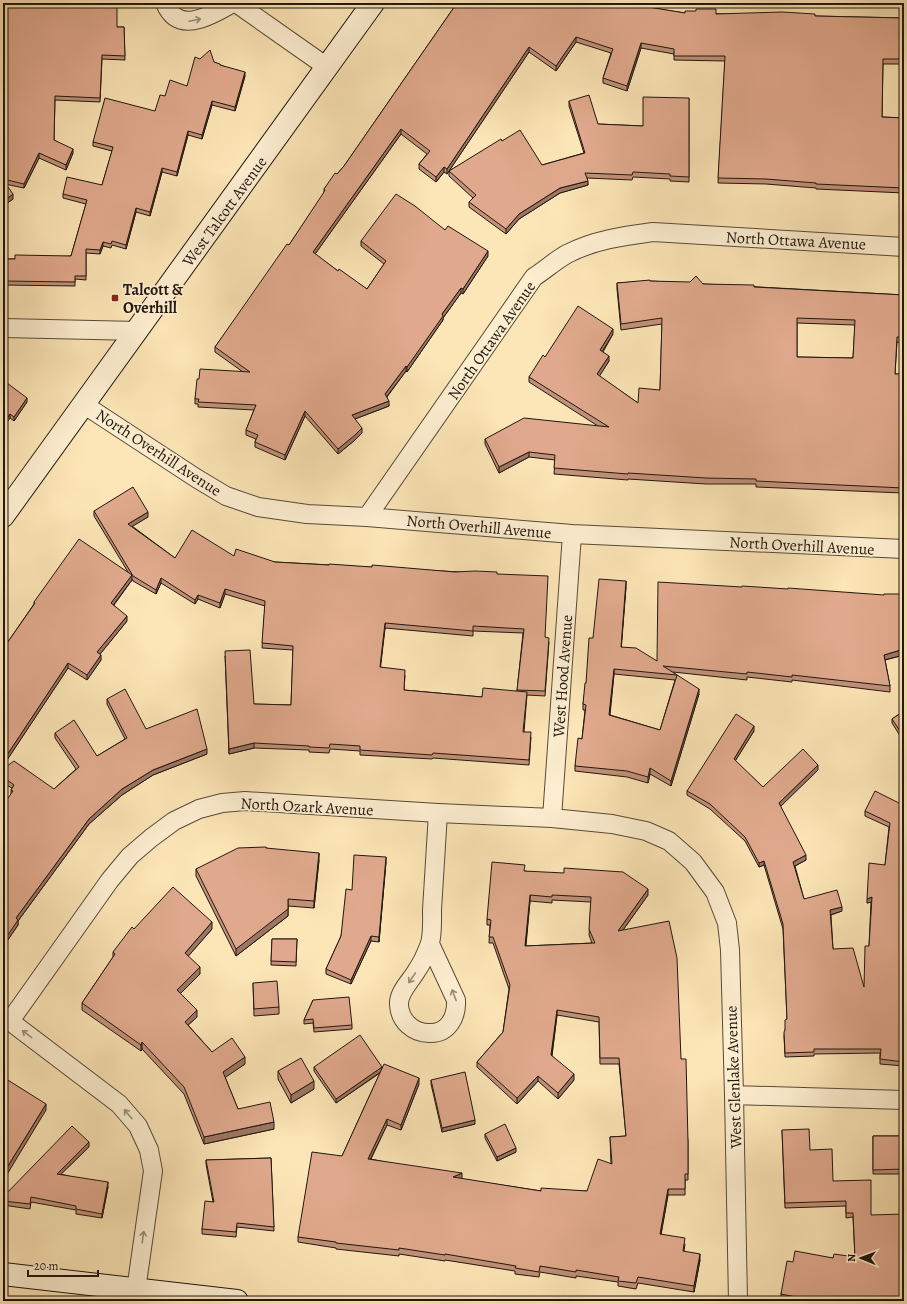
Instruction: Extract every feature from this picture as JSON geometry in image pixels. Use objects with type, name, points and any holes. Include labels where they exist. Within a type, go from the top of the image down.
[{"type":"street","points":[[165,3],[168,11],[176,18],[184,21],[194,21],[234,3],[327,67]]},
{"type":"street","name":"West Talcott Avenue","points":[[3,516],[83,404],[138,331],[373,3]]},
{"type":"street","name":"North Ottawa Avenue","points":[[367,517],[534,277],[566,255],[590,244],[621,236],[653,232],[904,247]]},
{"type":"street","points":[[3,328],[138,331]]},
{"type":"street","name":"North Overhill Avenue","points":[[83,404],[226,496],[258,507],[307,514],[367,517],[572,534],[904,549]]},
{"type":"street","name":"West Hood Avenue","points":[[552,818],[572,534]]},
{"type":"street","name":"North Ozark Avenue","points":[[6,1018],[110,880],[130,856],[150,838],[174,821],[192,812],[222,802],[245,801],[438,813],[552,818],[612,824],[646,831],[669,841],[693,862]]},
{"type":"street","points":[[430,944],[438,813]]},
{"type":"street","name":"West Glenlake Avenue","points":[[693,862],[715,892],[726,923],[730,950],[738,1301]]},
{"type":"street","points":[[6,1018],[119,1104],[138,1126],[149,1150],[153,1172],[125,1293]]},
{"type":"street","points":[[734,1094],[904,1100]]},
{"type":"street","points":[[3,1274],[125,1293],[237,1301]]},
{"type":"building","points":[[3,3],[117,3],[117,27],[124,27],[125,56],[102,55],[100,98],[55,96],[54,140],[73,149],[66,165],[39,153],[24,184],[3,179]]},
{"type":"building","points":[[457,3],[624,3],[685,13],[685,11],[696,11],[696,9],[716,9],[716,14],[782,12],[815,14],[815,16],[904,18],[904,59],[883,59],[882,117],[904,118],[904,188],[816,184],[766,179],[718,178],[725,56],[674,56],[674,49],[641,43],[627,86],[603,78],[613,49],[576,37],[556,66],[529,47],[447,169],[444,167],[436,177],[419,164],[430,151],[401,129],[313,252],[338,271],[339,269],[367,289],[386,261],[361,241],[396,194],[415,206],[445,230],[448,226],[488,251],[463,289],[461,288],[442,314],[443,316],[407,367],[406,366],[385,394],[389,401],[352,415],[362,428],[338,449],[305,411],[285,455],[255,442],[258,435],[246,430],[256,405],[198,402],[199,399],[195,399],[197,379],[199,379],[200,369],[250,372],[215,347],[287,244],[289,245],[335,173],[337,174],[344,166]]},
{"type":"building","points":[[210,50],[214,62],[245,72],[235,107],[212,101],[202,135],[188,131],[177,172],[162,168],[150,212],[136,208],[126,245],[112,241],[111,244],[103,242],[100,250],[86,249],[86,276],[75,276],[75,282],[3,281],[3,259],[15,259],[15,255],[71,256],[87,200],[63,194],[67,177],[102,185],[113,147],[93,142],[105,98],[155,111],[160,95],[165,96],[170,80],[187,86],[195,57],[200,59]]},
{"type":"building","points":[[589,95],[598,124],[643,126],[643,97],[689,98],[689,177],[670,176],[670,174],[633,172],[632,175],[585,173],[588,181],[560,188],[519,214],[506,229],[469,202],[476,195],[449,171],[501,139],[502,141],[520,130],[542,165],[585,153],[569,101]]},
{"type":"building","points":[[3,180],[13,194],[3,202]]},
{"type":"building","points":[[696,276],[703,284],[754,285],[754,287],[904,295],[904,337],[897,337],[895,374],[904,374],[904,492],[903,488],[756,481],[756,479],[628,474],[554,468],[555,455],[529,452],[499,467],[485,439],[524,418],[609,427],[529,377],[543,355],[545,357],[578,306],[613,329],[600,350],[609,356],[597,374],[638,403],[639,388],[660,390],[662,318],[621,324],[617,283],[650,280],[690,282]],"holes":[[[797,318],[855,320],[853,358],[797,357]]]},
{"type":"building","points":[[3,380],[27,398],[14,417],[10,414],[3,424]]},
{"type":"building","points":[[133,487],[148,512],[128,524],[175,558],[192,530],[234,556],[236,549],[275,562],[372,567],[372,565],[455,572],[475,571],[497,572],[497,574],[548,576],[545,637],[549,638],[545,691],[517,690],[524,629],[473,626],[473,631],[385,623],[380,667],[405,670],[404,690],[482,697],[483,688],[527,692],[523,732],[531,732],[529,760],[433,753],[432,755],[360,750],[360,746],[330,744],[329,748],[254,743],[229,749],[225,651],[250,650],[254,704],[291,705],[293,646],[262,643],[265,601],[225,589],[220,603],[198,595],[195,600],[161,578],[156,590],[133,576],[94,511]]},
{"type":"building","points":[[79,539],[132,575],[111,603],[127,616],[97,652],[101,655],[87,675],[68,663],[3,761],[3,649],[35,603],[34,602]]},
{"type":"building","points":[[599,579],[626,581],[621,647],[636,648],[657,661],[658,582],[788,588],[884,595],[904,594],[904,649],[884,655],[890,686],[792,675],[792,677],[747,672],[747,674],[663,666],[699,689],[671,781],[650,768],[648,777],[627,771],[575,766],[578,738],[582,739],[586,705],[583,704],[589,638],[593,638]],"holes":[[[614,669],[677,675],[660,730],[609,715]]]},
{"type":"building","points":[[125,689],[146,729],[197,709],[207,749],[153,770],[122,789],[89,819],[16,918],[18,920],[3,942],[3,805],[13,791],[11,790],[14,785],[3,777],[3,769],[14,761],[54,789],[79,767],[55,733],[74,720],[97,756],[127,738],[107,699]]},
{"type":"building","points":[[904,711],[904,737],[892,719]]},
{"type":"building","points":[[736,714],[754,726],[734,759],[763,787],[803,749],[818,765],[779,803],[806,855],[793,862],[804,899],[837,890],[842,907],[830,910],[833,949],[853,948],[864,987],[865,946],[869,946],[872,897],[867,899],[869,863],[885,865],[890,823],[865,811],[875,791],[901,804],[904,800],[904,1062],[880,1059],[881,1049],[814,1049],[814,1052],[785,1053],[784,1032],[785,1020],[787,1019],[783,924],[764,861],[759,863],[745,837],[710,804],[687,791]]},
{"type":"building","points":[[266,847],[319,853],[314,901],[288,899],[288,909],[236,949],[196,869],[238,848]]},
{"type":"building","points":[[354,855],[386,857],[379,937],[371,936],[351,980],[326,969],[341,936],[346,889],[352,890]]},
{"type":"building","points":[[492,862],[525,865],[524,871],[564,873],[564,868],[623,872],[648,889],[618,931],[669,921],[677,958],[681,1059],[686,1059],[688,1174],[685,1174],[685,1189],[668,1189],[660,1234],[685,1238],[683,1251],[700,1254],[694,1286],[638,1277],[636,1283],[618,1281],[619,1277],[540,1266],[539,1272],[515,1268],[516,1266],[445,1254],[399,1248],[399,1250],[336,1243],[298,1237],[312,1152],[342,1156],[384,1064],[419,1078],[401,1125],[387,1119],[368,1159],[462,1173],[453,1177],[541,1191],[541,1188],[587,1191],[598,1159],[612,1164],[610,1137],[626,1136],[619,1058],[600,1058],[599,1017],[557,1010],[551,1055],[574,1074],[558,1093],[538,1076],[517,1098],[477,1062],[503,1032],[510,985],[493,937],[489,937],[491,920],[487,919]],"holes":[[[530,895],[552,897],[552,895],[591,897],[589,929],[595,943],[525,946]]]},
{"type":"building","points":[[173,887],[212,922],[185,953],[200,967],[177,990],[197,1010],[185,1022],[212,1052],[232,1038],[245,1057],[223,1072],[238,1109],[270,1102],[274,1122],[204,1137],[184,1087],[142,1042],[141,1045],[82,1003],[115,954],[113,952],[132,927],[134,929]]},
{"type":"building","points":[[272,939],[297,939],[296,962],[271,961]]},
{"type":"building","points":[[277,981],[279,1007],[254,1009],[253,983]]},
{"type":"building","points":[[349,997],[352,1025],[314,1028],[313,1019],[304,1020],[313,1000]]},
{"type":"building","points":[[360,1035],[382,1067],[336,1099],[314,1067]]},
{"type":"building","points":[[301,1058],[314,1081],[291,1095],[278,1071]]},
{"type":"building","points":[[465,1072],[475,1120],[442,1128],[431,1080]]},
{"type":"building","points":[[3,1077],[46,1104],[3,1174],[4,1108]]},
{"type":"building","points":[[505,1124],[516,1148],[497,1157],[485,1134]]},
{"type":"building","points":[[72,1126],[89,1142],[57,1174],[108,1182],[102,1214],[76,1209],[76,1206],[31,1197],[30,1204],[3,1201],[3,1197]]},
{"type":"building","points":[[809,1129],[810,1150],[832,1149],[833,1181],[871,1180],[871,1215],[904,1214],[904,1301],[816,1301],[781,1294],[787,1261],[793,1262],[795,1251],[833,1258],[834,1254],[855,1257],[853,1213],[846,1213],[846,1201],[785,1203],[782,1130]]},
{"type":"building","points":[[873,1136],[904,1136],[904,1169],[873,1170]]},
{"type":"building","points":[[271,1158],[274,1227],[237,1223],[236,1232],[202,1229],[205,1201],[214,1202],[206,1160]]},
{"type":"place","name":"Talcott & Overhill","points":[[115,298]]}]
